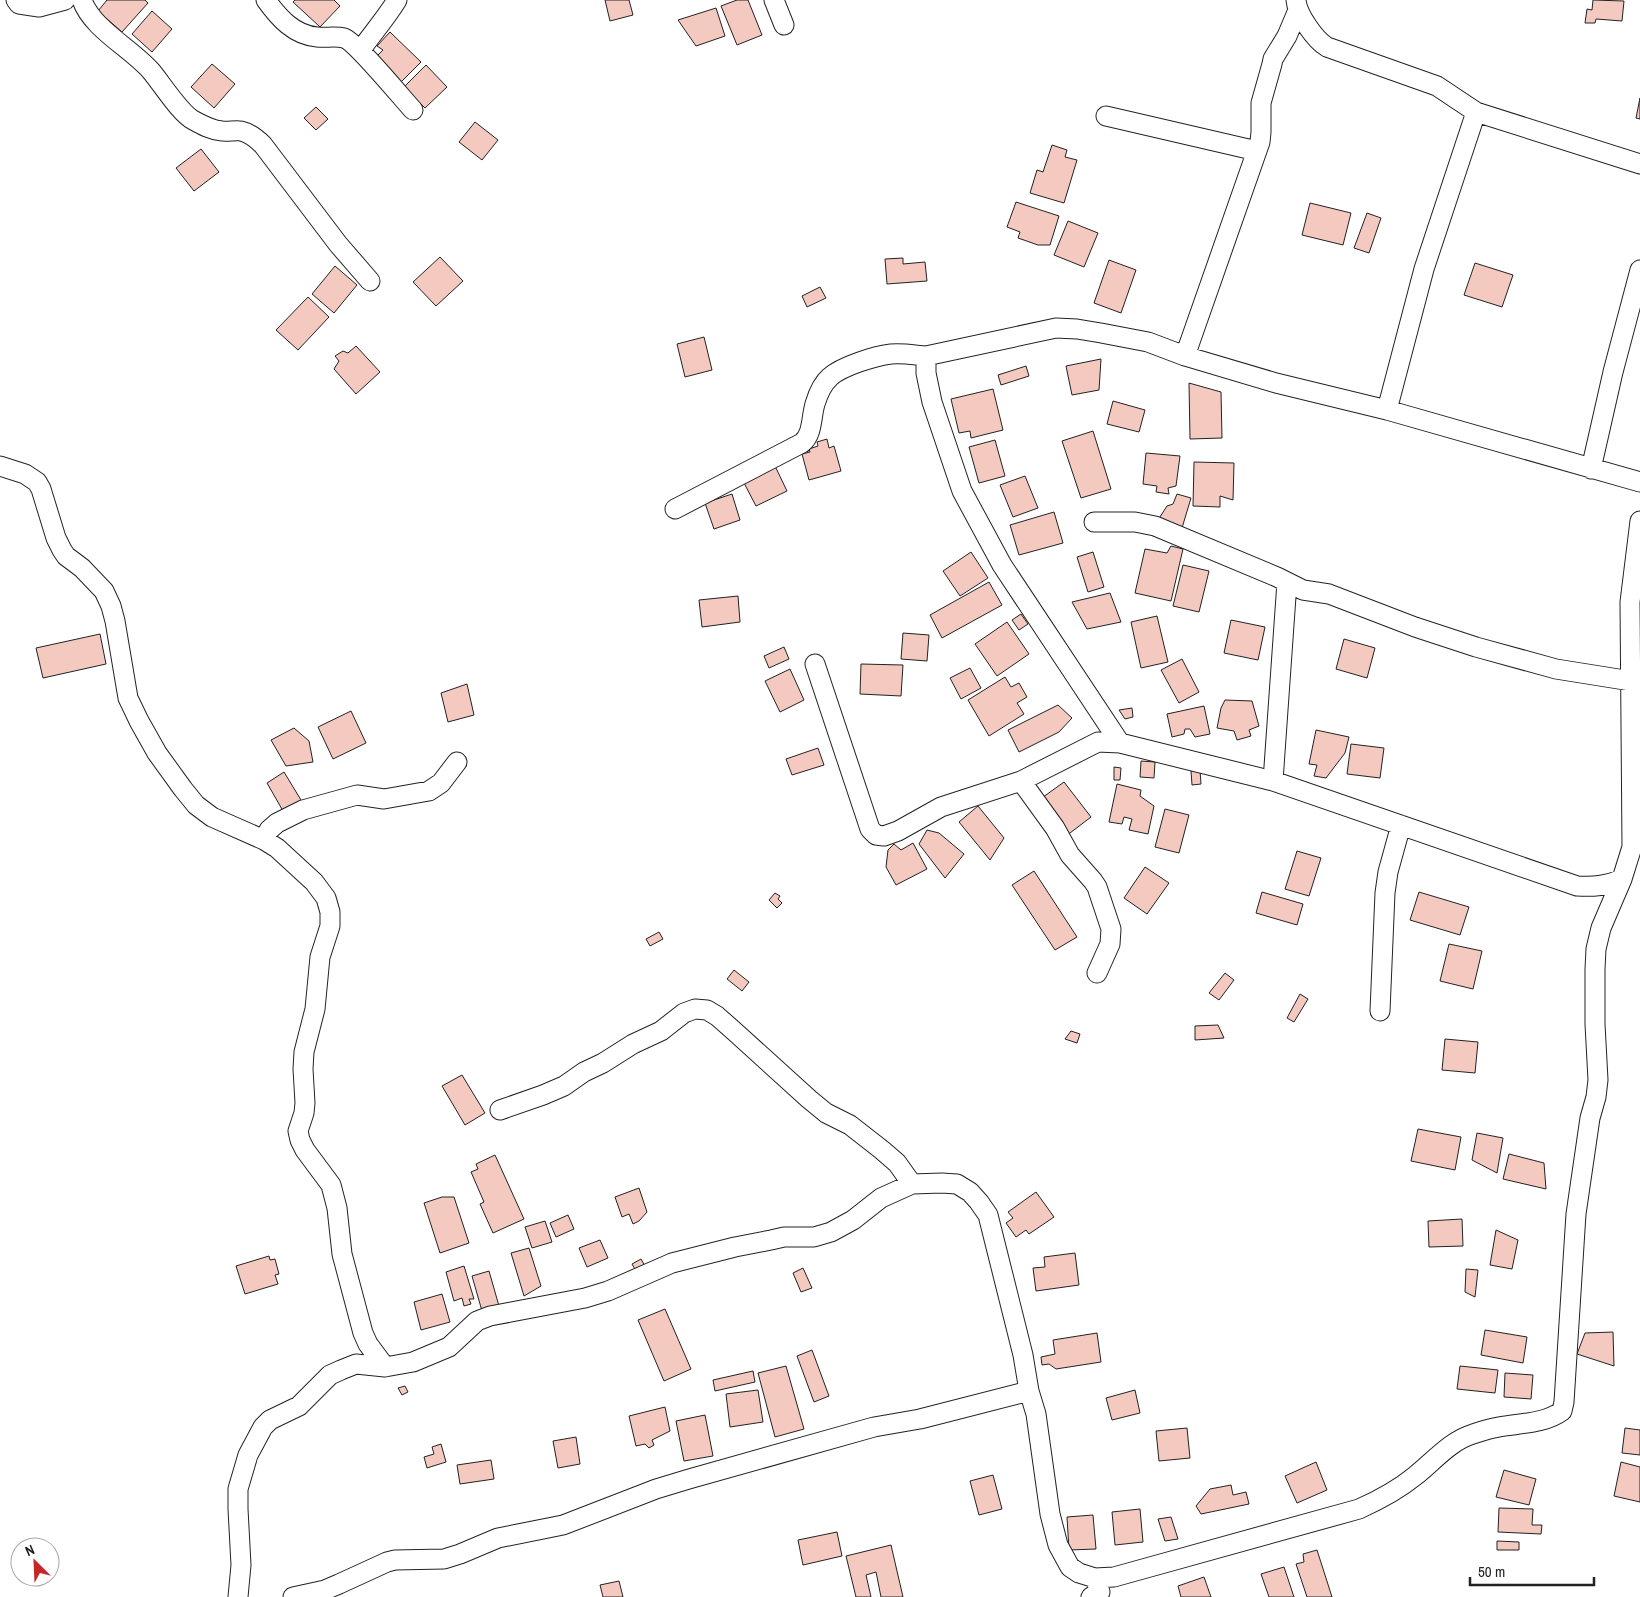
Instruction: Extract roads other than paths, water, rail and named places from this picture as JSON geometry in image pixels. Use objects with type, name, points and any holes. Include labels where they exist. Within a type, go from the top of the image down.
[{"type":"street","points":[[16,0],[19,4],[39,7],[65,0]]},
{"type":"street","points":[[82,0],[100,26],[149,69],[180,110],[190,119],[210,128],[222,131],[241,131],[254,136],[263,145],[338,244],[370,281]]},
{"type":"street","points":[[266,0],[278,16],[290,27],[307,36],[344,38],[360,51],[413,110]]},
{"type":"street","points":[[360,51],[389,14],[397,0]]},
{"type":"street","points":[[774,0],[784,24]]},
{"type":"street","points":[[1297,5],[1319,41],[1344,54],[1437,86],[1476,112],[1640,164]]},
{"type":"street","points":[[1185,356],[1257,151],[1261,132],[1261,103],[1273,59],[1287,36],[1297,5]]},
{"type":"street","points":[[1387,410],[1424,269],[1476,112]]},
{"type":"street","points":[[1106,116],[1257,151]]},
{"type":"street","points":[[1591,469],[1613,372],[1640,270]]},
{"type":"street","points":[[675,509],[807,439],[819,392],[829,378],[837,372],[856,363],[890,354],[926,356],[1056,328],[1077,329],[1128,337],[1276,383],[1387,410],[1640,482]]},
{"type":"street","points":[[926,356],[926,373],[932,402],[962,491],[1002,565],[1120,743]]},
{"type":"street","points":[[0,466],[25,474],[37,482],[42,489],[56,538],[62,550],[104,591],[111,606],[128,698],[157,753],[183,789],[196,805],[212,817],[264,840],[277,848],[314,882],[326,898],[330,912],[330,926],[320,957],[315,1009],[304,1052],[305,1103],[298,1131],[305,1150],[331,1185],[338,1208],[342,1254],[363,1333],[368,1344],[385,1367]]},
{"type":"street","points":[[238,1597],[241,1565],[238,1489],[248,1455],[263,1426],[270,1420],[299,1406],[330,1375],[356,1364],[385,1367],[413,1362],[449,1347],[477,1321],[490,1316],[586,1298],[608,1291],[672,1263],[734,1247],[784,1237],[814,1237],[831,1232],[853,1220],[882,1198],[912,1184],[956,1184],[970,1192],[980,1202],[988,1215],[1036,1414],[1050,1514],[1058,1545],[1070,1567],[1079,1573],[1095,1578],[1114,1577],[1359,1509],[1381,1499],[1400,1487],[1416,1476],[1438,1455],[1471,1434],[1498,1427],[1553,1418],[1562,1412],[1576,1214],[1590,1118],[1596,1098],[1598,1080],[1595,1024],[1596,949],[1601,928],[1622,879],[1632,847],[1630,602],[1640,521]]},
{"type":"street","points":[[1094,522],[1135,522],[1155,526],[1303,590],[1329,594],[1415,627],[1476,647],[1556,669],[1631,681]]},
{"type":"street","points":[[1273,781],[1287,582]]},
{"type":"street","points":[[815,664],[867,821],[870,829],[876,835],[884,836],[898,831],[941,808],[1021,781],[1098,742],[1120,743],[1273,781],[1577,886],[1600,899],[1606,914]]},
{"type":"street","points":[[264,840],[269,830],[277,823],[303,810],[357,795],[384,799],[429,791],[440,783],[456,762]]},
{"type":"street","points":[[1021,781],[1055,828],[1070,854],[1096,887],[1111,929],[1110,944],[1097,973]]},
{"type":"street","points":[[1380,1011],[1385,893],[1388,872],[1401,826]]},
{"type":"street","points":[[1577,886],[1596,887],[1609,885],[1622,879]]},
{"type":"street","points":[[500,1110],[564,1086],[584,1072],[603,1063],[633,1044],[661,1031],[684,1013],[695,1009],[706,1010],[722,1021],[826,1113],[850,1125],[882,1150],[897,1163],[912,1184]]},
{"type":"street","points":[[293,1597],[324,1590],[387,1562],[444,1558],[460,1554],[498,1538],[563,1525],[656,1489],[689,1479],[874,1427],[920,1419],[1029,1391]]},
{"type":"street","points":[[1091,1597],[1100,1592],[1095,1578]]}]
